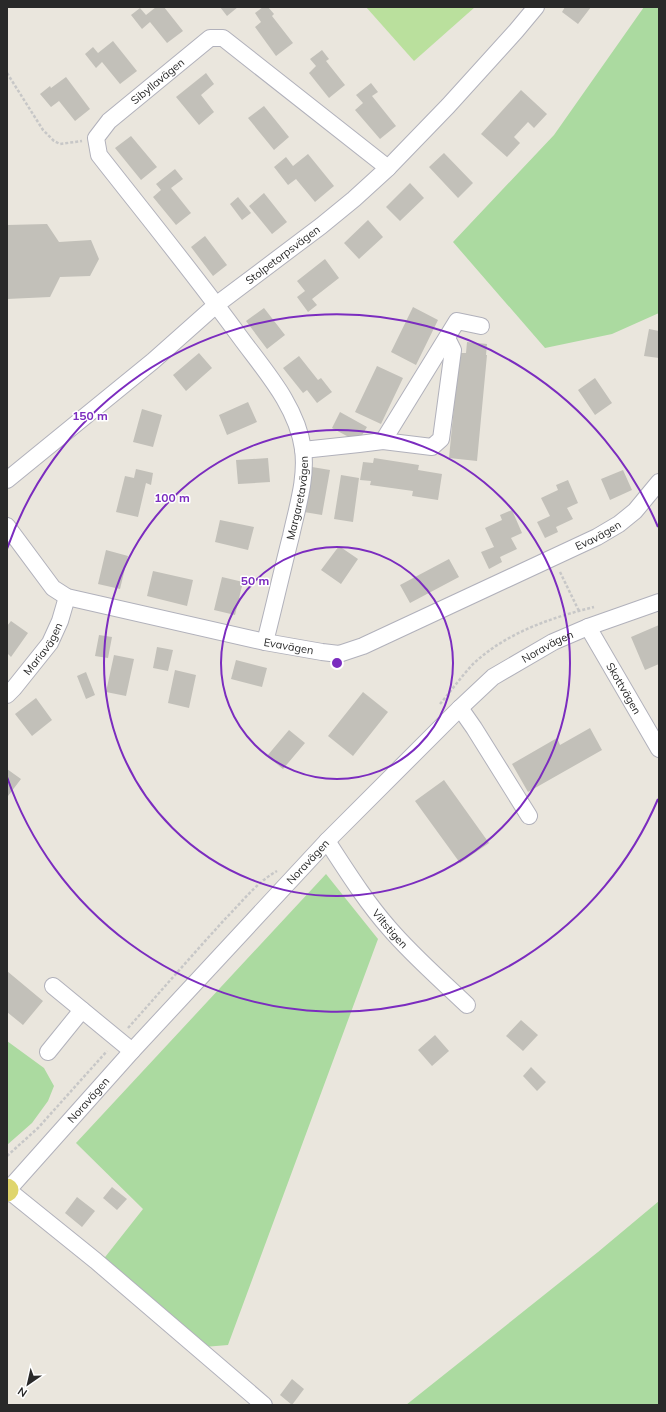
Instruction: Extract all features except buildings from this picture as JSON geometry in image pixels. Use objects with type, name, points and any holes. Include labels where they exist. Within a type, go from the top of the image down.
[{"type":"street","name":"Stolpetorpsvägen","points":[[7,480],[152,361],[216,305],[320,226],[388,168],[483,68],[536,7]]},
{"type":"street","name":"Sibyllavägen","points":[[96,138],[109,121],[210,38],[223,38],[388,168]]},
{"type":"street","points":[[96,138],[99,154],[216,305]]},
{"type":"street","name":"Margaretavägen","points":[[216,305],[292,412],[303,450],[304,471],[299,502],[266,642]]},
{"type":"street","points":[[383,441],[457,321],[481,326]]},
{"type":"street","points":[[303,450],[383,441],[432,447],[441,439],[453,350],[447,338]]},
{"type":"street","name":"Evavägen","points":[[7,526],[52,588],[67,597],[266,642],[339,654],[363,646],[597,537],[619,524],[635,511],[659,482]]},
{"type":"street","name":"Mariavägen","points":[[7,695],[50,643],[60,621],[67,597]]},
{"type":"street","name":"Noravägen","points":[[264,1405],[96,1261],[7,1190],[132,1051],[327,841],[493,676],[553,642],[588,627],[659,602]]},
{"type":"street","name":"Skottvägen","points":[[588,627],[659,749]]},
{"type":"street","points":[[460,708],[529,816]]},
{"type":"street","name":"Viltstigen","points":[[327,841],[388,928],[412,954],[468,1005]]},
{"type":"street","points":[[53,986],[132,1051]]},
{"type":"street","points":[[48,1052],[82,1010]]},
{"type":"path","points":[[7,73],[43,130],[54,142],[60,144],[96,138]]},
{"type":"path","points":[[553,557],[579,611]]},
{"type":"green space","points":[[366,7],[475,7],[414,61]]},
{"type":"green space","points":[[644,7],[659,7],[659,313],[612,334],[545,348],[453,242],[554,135]]},
{"type":"green space","points":[[326,874],[378,939],[228,1345],[204,1347],[102,1261],[143,1209],[76,1143]]},
{"type":"green space","points":[[7,1041],[44,1068],[54,1086],[48,1101],[32,1123],[7,1145]]},
{"type":"green space","points":[[659,1201],[659,1405],[406,1405],[598,1252]]}]
